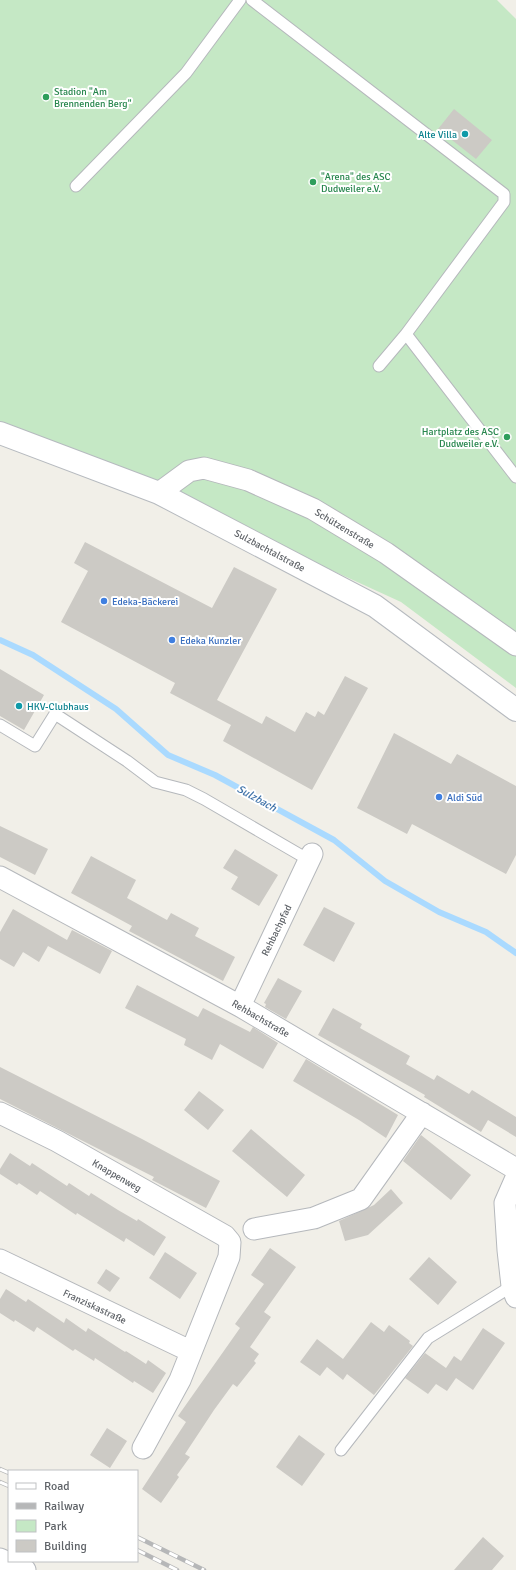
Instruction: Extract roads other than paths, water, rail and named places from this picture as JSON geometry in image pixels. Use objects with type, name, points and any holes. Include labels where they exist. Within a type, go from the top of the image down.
[{"type":"main road","name":"Sulzbachtalstraße","points":[[0,433],[159,493],[375,606],[516,710]]},
{"type":"street","name":"Schützenstraße","points":[[159,493],[189,471],[204,468],[248,480],[313,509],[386,553],[516,645]]},
{"type":"street","name":"Rehbachpfad","points":[[240,1006],[311,857]]},
{"type":"street","name":"Rehbachstraße","points":[[0,877],[240,1006],[516,1168]]},
{"type":"street","name":"Knappenweg","points":[[0,1113],[57,1141],[225,1236],[230,1242],[229,1257],[190,1350]]},
{"type":"street","points":[[254,1229],[314,1218],[361,1199],[422,1113]]},
{"type":"street","points":[[514,1292],[505,1203],[516,1178]]},
{"type":"street","name":"Franziskastraße","points":[[0,1260],[190,1350]]},
{"type":"street","points":[[143,1448],[180,1380],[190,1350]]},
{"type":"street","points":[[0,1559],[25,1570]]},
{"type":"lane","points":[[76,186],[186,73],[240,0]]},
{"type":"lane","points":[[252,0],[504,194],[504,202],[406,334],[379,366]]},
{"type":"lane","points":[[406,334],[516,477]]},
{"type":"lane","points":[[0,725],[35,746],[55,714],[127,761],[155,782],[186,790],[311,857]]},
{"type":"lane","points":[[341,1450],[428,1338],[514,1292]]},
{"type":"waterway","name":"Sulzbach","points":[[0,640],[33,655],[116,709],[168,755],[215,775],[334,840],[385,881],[439,912],[486,932],[516,953]]},
{"type":"railway","points":[[0,1469],[8,1473]]},
{"type":"railway","points":[[0,1482],[8,1486]]},
{"type":"railway","points":[[138,1537],[204,1570]]},
{"type":"railway","points":[[138,1550],[177,1570]]},
{"type":"place","name":"Stadion \"Am Brennenden Berg\"","points":[[46,97]]},
{"type":"place","name":"Alte Villa","points":[[465,134]]},
{"type":"place","name":"\"Arena\" des ASC Dudweiler e.V.","points":[[313,182]]},
{"type":"place","name":"Hartplatz des ASC Dudweiler e.V.","points":[[507,437]]},
{"type":"place","name":"Edeka-Bäckerei","points":[[104,601]]},
{"type":"place","name":"Edeka Kunzler","points":[[172,640]]},
{"type":"place","name":"HKV-Clubhaus","points":[[19,706]]},
{"type":"place","name":"Aldi Süd","points":[[439,797]]}]
